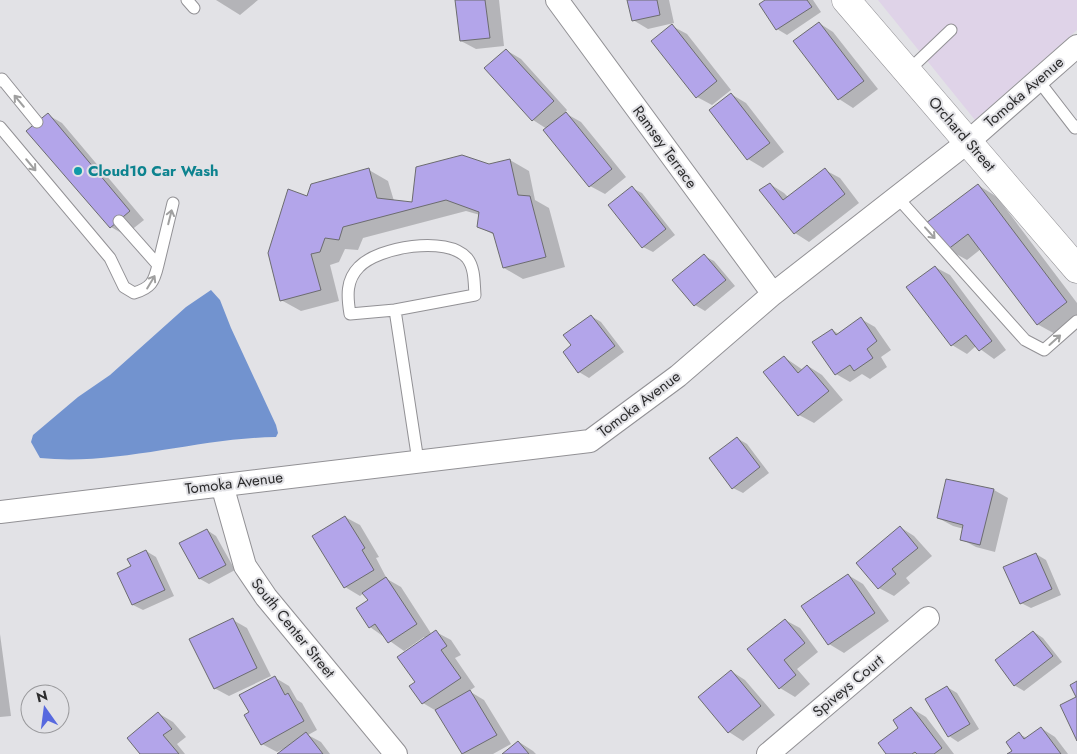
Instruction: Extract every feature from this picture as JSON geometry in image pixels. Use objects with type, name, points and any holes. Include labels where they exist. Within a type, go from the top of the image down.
[{"type":"street","name":"Ramsey Terrace","points":[[557,0],[773,294]]},
{"type":"street","name":"Orchard Street","points":[[846,0],[1077,269]]},
{"type":"street","name":"Tomoka Avenue","points":[[0,512],[590,441],[678,376],[773,294],[969,141],[1077,46]]},
{"type":"street","name":"South Center Street","points":[[222,485],[244,566],[266,597],[396,754]]},
{"type":"street","name":"Spiveys Court","points":[[768,754],[928,618]]},
{"type":"lane","points":[[908,71],[952,30]]},
{"type":"lane","points":[[0,81],[2,80],[37,122]]},
{"type":"lane","points":[[1038,80],[1075,128],[1077,126]]},
{"type":"lane","points":[[0,128],[110,258],[124,287],[134,293],[146,290],[155,278],[173,204]]},
{"type":"lane","points":[[897,197],[1025,340],[1044,350],[1077,321]]},
{"type":"lane","points":[[119,221],[158,265]]},
{"type":"lane","points":[[436,244],[456,250],[466,258],[473,269],[475,295],[395,310],[350,314],[347,293],[350,281],[359,267],[376,254],[436,244]]},
{"type":"lane","points":[[395,310],[418,461]]},
{"type":"shaded area","points":[[878,0],[1077,0],[1077,30],[975,120]]},
{"type":"water","points":[[211,290],[220,300],[276,425],[278,433],[276,437],[217,442],[99,458],[40,458],[31,442],[33,435],[78,397],[110,375],[186,307]]},
{"type":"building","points":[[455,0],[485,0],[490,38],[460,41]]},
{"type":"building","points":[[627,0],[657,0],[660,15],[632,21]]},
{"type":"building","points":[[765,0],[807,0],[812,7],[776,30],[759,4]]},
{"type":"building","points":[[819,22],[864,81],[838,100],[793,41]]},
{"type":"building","points":[[672,24],[717,81],[696,98],[651,41]]},
{"type":"building","points":[[506,49],[554,101],[532,121],[484,68]]},
{"type":"building","points":[[731,93],[770,143],[747,160],[709,110]]},
{"type":"building","points":[[566,112],[612,169],[589,187],[543,130]]},
{"type":"building","name":"Cloud10 Car Wash","points":[[48,113],[130,211],[110,228],[26,131]]},
{"type":"building","points":[[462,155],[489,164],[510,159],[518,195],[530,196],[546,257],[503,268],[493,233],[477,227],[479,212],[446,200],[343,227],[339,240],[325,238],[320,252],[311,254],[321,290],[280,301],[268,253],[288,189],[307,196],[311,184],[369,168],[377,198],[412,202],[416,167]]},
{"type":"building","points":[[825,168],[845,194],[794,234],[759,190],[770,183],[783,200]]},
{"type":"building","points":[[978,184],[1067,302],[1037,325],[968,234],[947,250],[926,223]]},
{"type":"building","points":[[632,186],[666,229],[642,248],[608,205]]},
{"type":"building","points":[[704,254],[726,280],[694,306],[672,280]]},
{"type":"building","points":[[935,266],[992,341],[979,351],[966,335],[951,346],[906,287]]},
{"type":"building","points":[[591,315],[615,346],[578,373],[563,352],[571,345],[563,335]]},
{"type":"building","points":[[861,317],[877,341],[867,349],[873,358],[854,371],[850,365],[835,375],[812,342],[832,329],[836,335]]},
{"type":"building","points":[[784,356],[798,373],[807,365],[829,391],[798,416],[763,372]]},
{"type":"building","points":[[737,437],[760,467],[732,489],[709,458]]},
{"type":"building","points":[[946,479],[994,489],[980,545],[960,540],[963,525],[937,518]]},
{"type":"building","points":[[345,516],[365,548],[362,550],[374,570],[344,588],[312,536]]},
{"type":"building","points":[[900,526],[918,548],[892,569],[896,574],[878,589],[856,563]]},
{"type":"building","points":[[207,529],[226,565],[199,579],[179,543]]},
{"type":"building","points":[[146,550],[165,590],[132,605],[117,573],[131,566],[127,559]]},
{"type":"building","points":[[1036,553],[1052,589],[1020,604],[1003,567]]},
{"type":"building","points":[[848,574],[875,613],[828,645],[801,606]]},
{"type":"building","points":[[386,577],[417,624],[388,643],[375,624],[369,628],[356,608],[368,600],[362,593]]},
{"type":"building","points":[[233,618],[257,668],[214,689],[189,639]]},
{"type":"building","points":[[785,619],[805,643],[784,660],[796,675],[779,689],[747,649]]},
{"type":"building","points":[[436,630],[447,646],[441,650],[461,678],[422,704],[409,686],[415,682],[397,657]]},
{"type":"building","points":[[1033,631],[1053,656],[1014,686],[995,660]]},
{"type":"building","points":[[731,670],[761,706],[728,733],[698,697]]},
{"type":"building","points":[[275,676],[285,695],[288,693],[304,721],[261,745],[244,715],[249,712],[239,695]]},
{"type":"building","points":[[1077,681],[1077,741],[1060,705],[1076,697],[1070,685]]},
{"type":"building","points":[[947,686],[970,724],[948,737],[925,699]]},
{"type":"building","points":[[470,690],[497,735],[462,754],[435,710]]},
{"type":"building","points":[[911,707],[942,748],[934,754],[917,754],[915,752],[912,754],[886,754],[878,743],[898,728],[893,720]]},
{"type":"building","points":[[158,712],[172,729],[163,735],[179,754],[140,754],[127,738]]},
{"type":"building","points":[[1041,727],[1061,754],[1007,754],[1012,751],[1006,742],[1019,732],[1024,739]]},
{"type":"building","points":[[306,732],[323,754],[277,754]]},
{"type":"building","points":[[518,741],[529,754],[502,754]]},
{"type":"place","name":"Cloud10 Car Wash","points":[[78,171]]}]
